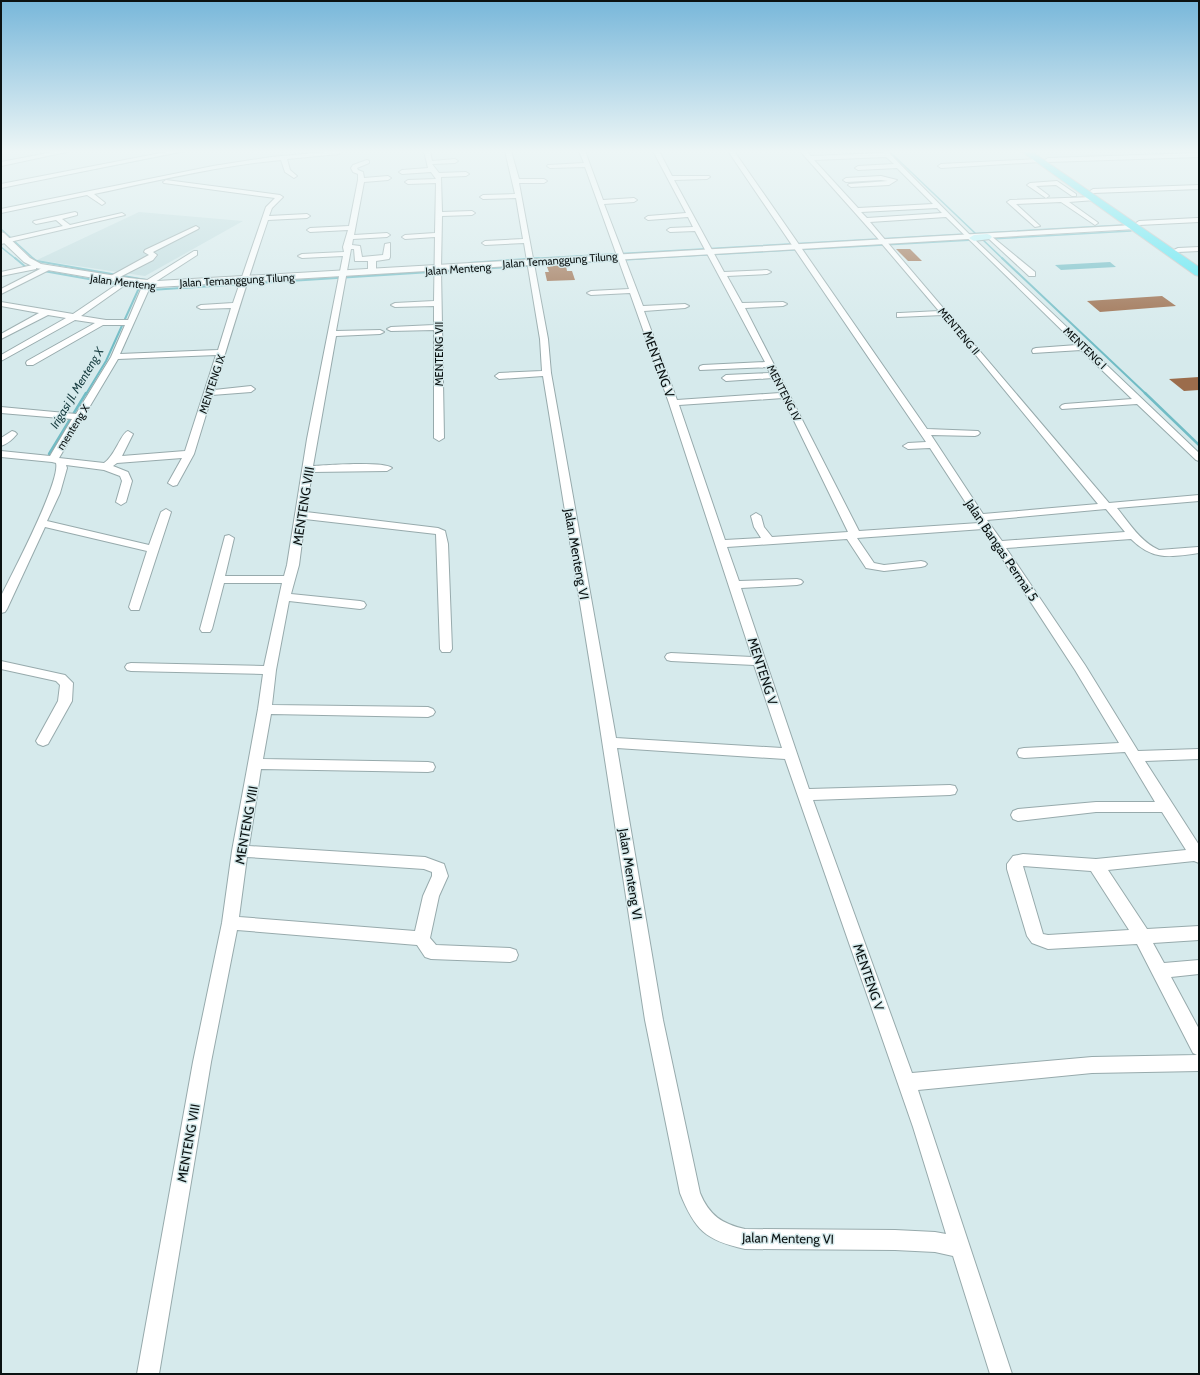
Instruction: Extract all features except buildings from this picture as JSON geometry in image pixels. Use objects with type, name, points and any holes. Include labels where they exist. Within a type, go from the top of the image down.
[{"type":"highway","points":[[1121,215],[1136,226],[1199,264]]},
{"type":"highway","points":[[1177,251],[1199,272]]},
{"type":"main road","points":[[971,237],[987,236]]},
{"type":"street","points":[[36,222],[70,215]]},
{"type":"street","points":[[3,239],[69,227],[121,215]]},
{"type":"street","name":"MENTENG IX","points":[[173,483],[189,454],[266,215]]},
{"type":"street","name":"MENTENG VIII","points":[[148,1374],[202,1062],[230,923],[240,851],[257,764],[270,670],[284,598],[293,565],[309,469],[312,439],[333,334],[342,274],[354,215]]},
{"type":"street","name":"MENTENG VII","points":[[438,215],[439,438]]},
{"type":"street","name":"Jalan Menteng VI","points":[[522,215],[544,340],[547,373],[610,743],[654,1020],[690,1193],[695,1207],[701,1217],[718,1231],[730,1236],[745,1239],[903,1240],[935,1242],[961,1248]]},
{"type":"street","name":"MENTENG V","points":[[605,215],[674,403],[804,795],[907,1082],[1001,1374]]},
{"type":"street","name":"Jalan Bangas Permai 5","points":[[775,215],[928,432],[932,445],[1080,668],[1166,807],[1199,855]]},
{"type":"street","name":"MENTENG II","points":[[861,215],[945,313],[1033,420],[1108,506],[1149,550],[1158,553],[1198,550]]},
{"type":"street","points":[[864,220],[945,215]]},
{"type":"street","name":"MENTENG I","points":[[948,215],[1199,458]]},
{"type":"street","points":[[1025,215],[1038,226]]},
{"type":"street","points":[[1084,215],[1095,223]]},
{"type":"street","points":[[265,218],[307,216]]},
{"type":"street","points":[[648,218],[691,216]]},
{"type":"street","name":"MENTENG IV","points":[[691,216],[786,395],[816,460],[870,566],[884,568],[920,564]]},
{"type":"street","points":[[57,218],[69,227]]},
{"type":"street","points":[[987,236],[1136,226],[1197,220]]},
{"type":"street","points":[[111,278],[153,255],[148,252],[196,228]]},
{"type":"street","points":[[310,230],[351,228]]},
{"type":"street","points":[[670,230],[698,229]]},
{"type":"street","points":[[349,237],[387,235]]},
{"type":"street","points":[[405,237],[437,235]]},
{"type":"street","points":[[987,236],[1032,274]]},
{"type":"street","name":"Jalan Menteng","points":[[3,239],[22,260],[33,267],[122,283],[146,285],[244,281],[971,237]]},
{"type":"street","points":[[3,239],[27,260],[36,264],[146,285],[194,253]]},
{"type":"street","points":[[485,243],[527,241]]},
{"type":"street","points":[[302,256],[347,250],[358,247],[358,259],[386,258],[388,244]]},
{"type":"street","points":[[1177,251],[1199,249]]},
{"type":"street","points":[[372,259],[372,271]]},
{"type":"street","points":[[1,274],[33,267]]},
{"type":"street","points":[[342,274],[372,271],[438,269]]},
{"type":"street","points":[[1,292],[45,270]]},
{"type":"street","points":[[722,274],[767,272]]},
{"type":"street","points":[[1,358],[74,317],[122,283]]},
{"type":"street","name":"menteng X","points":[[1,609],[6,584],[41,523],[55,493],[62,468],[57,460],[78,417],[115,357],[146,285]]},
{"type":"street","points":[[591,293],[633,291]]},
{"type":"street","points":[[395,305],[438,303]]},
{"type":"street","points":[[1,304],[102,322],[131,322]]},
{"type":"street","points":[[739,306],[783,304]]},
{"type":"street","points":[[200,307],[237,305]]},
{"type":"street","points":[[1,312],[12,306]]},
{"type":"street","points":[[639,309],[685,306]]},
{"type":"street","points":[[1,337],[47,312]]},
{"type":"street","points":[[900,315],[945,313]]},
{"type":"street","points":[[30,364],[102,322]]},
{"type":"street","points":[[391,329],[438,327]]},
{"type":"street","points":[[333,334],[380,332]]},
{"type":"street","points":[[1036,351],[1084,347]]},
{"type":"street","points":[[115,357],[222,352]]},
{"type":"street","points":[[703,368],[770,364]]},
{"type":"street","points":[[499,376],[547,373]]},
{"type":"street","points":[[726,378],[775,375]]},
{"type":"street","points":[[209,392],[251,389]]},
{"type":"street","points":[[674,403],[786,395]]},
{"type":"street","points":[[1065,407],[1140,401]]},
{"type":"street","points":[[1,410],[78,417]]},
{"type":"street","points":[[928,432],[934,427],[949,424]]},
{"type":"street","points":[[928,432],[975,433]]},
{"type":"street","points":[[1,443],[12,434]]},
{"type":"street","points":[[104,466],[115,460],[128,434]]},
{"type":"street","points":[[908,446],[932,445]]},
{"type":"street","points":[[1,454],[104,466],[124,474],[127,481],[121,502]]},
{"type":"street","points":[[115,460],[189,454]]},
{"type":"street","points":[[309,469],[372,466],[387,468]]},
{"type":"street","points":[[721,544],[853,535],[1108,506],[1199,498]]},
{"type":"street","points":[[135,607],[152,549],[166,512]]},
{"type":"street","points":[[301,515],[438,531],[441,533],[446,648]]},
{"type":"street","points":[[756,516],[759,527],[769,541]]},
{"type":"street","points":[[41,523],[152,549]]},
{"type":"street","points":[[998,545],[1134,535]]},
{"type":"street","points":[[206,629],[220,579],[229,538]]},
{"type":"street","points":[[220,579],[289,580]]},
{"type":"street","points":[[735,585],[797,582]]},
{"type":"street","points":[[284,598],[360,605]]},
{"type":"street","points":[[671,657],[760,661]]},
{"type":"street","points":[[1,664],[60,678],[67,683],[65,701],[43,741]]},
{"type":"street","points":[[131,667],[270,670]]},
{"type":"street","points":[[265,709],[428,712]]},
{"type":"street","points":[[610,743],[791,754]]},
{"type":"street","points":[[1024,753],[1132,751],[1199,754]]},
{"type":"street","points":[[257,764],[428,767]]},
{"type":"street","points":[[804,795],[950,790]]},
{"type":"street","points":[[1018,815],[1096,807],[1166,807]]},
{"type":"street","points":[[240,851],[425,863],[439,868],[440,876],[432,896],[422,938],[432,952],[510,955]]},
{"type":"street","points":[[1199,855],[1096,865],[1018,860],[1016,862],[1015,869],[1037,939],[1048,942],[1199,933]]},
{"type":"street","points":[[1096,865],[1142,936],[1199,1047]]},
{"type":"street","points":[[230,923],[422,938]]},
{"type":"street","points":[[1159,970],[1199,967]]},
{"type":"street","points":[[907,1082],[1092,1065],[1199,1063]]},
{"type":"shaded area","points":[[132,215],[176,215],[243,221],[145,276],[37,260]]},
{"type":"water","points":[[1110,262],[1116,267],[1061,270],[1055,265]]},
{"type":"waterway","points":[[956,215],[975,233]]},
{"type":"waterway","points":[[975,233],[1123,225]]},
{"type":"waterway","points":[[1,229],[34,259]]},
{"type":"waterway","points":[[991,239],[1131,231]]},
{"type":"waterway","points":[[529,259],[975,233]]},
{"type":"waterway","points":[[981,238],[1003,259]]},
{"type":"waterway","points":[[645,258],[973,240]]},
{"type":"waterway","points":[[1,247],[16,259]]},
{"type":"waterway","points":[[15,258],[27,268],[139,288]]},
{"type":"waterway","points":[[32,258],[37,261],[146,280]]},
{"type":"waterway","points":[[529,259],[539,258]]},
{"type":"waterway","points":[[139,288],[150,290],[645,258]]},
{"type":"waterway","points":[[634,259],[645,258]]},
{"type":"waterway","points":[[645,258],[651,258]]},
{"type":"waterway","points":[[1002,258],[1146,394]]},
{"type":"waterway","points":[[524,259],[529,259]]},
{"type":"waterway","points":[[469,263],[529,259]]},
{"type":"waterway","name":"Irigasi Jl. Menteng X","points":[[86,394],[106,361],[139,288]]},
{"type":"waterway","name":"Irigasi Jl. Menteng X","points":[[49,454],[86,393]]},
{"type":"waterway","points":[[1145,393],[1199,445]]}]
